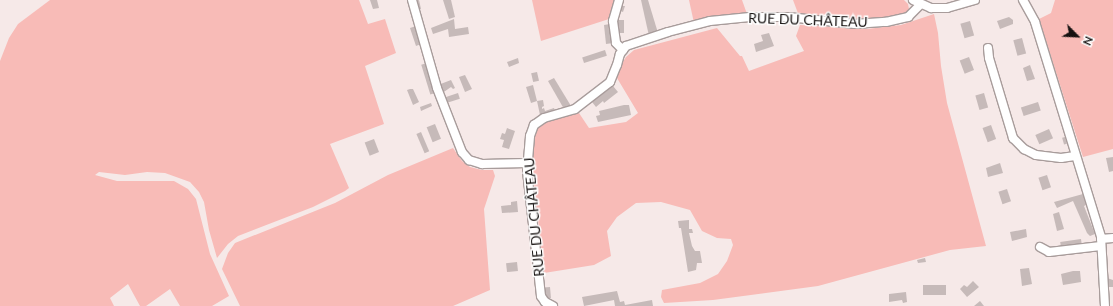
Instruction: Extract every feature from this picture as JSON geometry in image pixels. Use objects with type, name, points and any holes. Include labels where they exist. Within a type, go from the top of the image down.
[{"type":"street","points":[[412,0],[437,88],[462,152],[475,163],[527,163]]},
{"type":"street","points":[[619,0],[613,21],[616,43],[623,50]]},
{"type":"street","points":[[913,0],[931,8],[947,8],[975,0]]},
{"type":"street","points":[[1023,0],[1035,22],[1101,243],[1105,306]]},
{"type":"street","name":"RUE DU CHÂTEAU","points":[[553,306],[545,302],[541,296],[527,163],[530,136],[534,125],[544,118],[576,109],[610,82],[618,65],[620,54],[626,46],[710,21],[750,17],[788,17],[855,24],[886,22],[908,18],[921,4]]},
{"type":"street","points":[[988,48],[989,58],[1013,138],[1024,149],[1036,155],[1061,158],[1075,156]]},
{"type":"street","points":[[1040,247],[1049,252],[1101,243],[1113,238]]},
{"type":"shaded area","points":[[50,0],[359,0],[368,24],[385,19],[396,53],[365,66],[384,124],[330,144],[349,188],[313,207],[238,236],[228,244],[217,258],[209,230],[204,202],[199,192],[190,182],[165,173],[147,172],[125,175],[99,172],[95,175],[117,181],[174,181],[188,189],[196,199],[210,254],[229,296],[212,306],[180,306],[170,289],[146,306],[140,306],[128,284],[110,298],[114,306],[0,306],[0,61],[9,38],[18,24]]},
{"type":"shaded area","points":[[532,0],[617,0],[609,19],[541,41]]},
{"type":"shaded area","points":[[689,0],[742,0],[747,14],[694,23]]},
{"type":"shaded area","points":[[793,0],[904,0],[908,4],[909,9],[905,14],[896,18],[868,21],[799,16]]},
{"type":"shaded area","points":[[1055,0],[1113,0],[1113,149],[1083,157],[1039,19],[1051,13]]},
{"type":"shaded area","points":[[934,14],[938,33],[941,66],[947,103],[986,246],[950,250],[818,286],[713,300],[664,303],[661,297],[662,290],[700,283],[718,274],[727,261],[733,245],[731,239],[717,238],[702,231],[690,210],[661,202],[636,203],[617,217],[607,231],[611,256],[594,265],[544,273],[531,157],[534,134],[538,124],[553,118],[579,113],[589,128],[626,122],[638,113],[617,78],[619,68],[626,57],[634,50],[717,28],[740,56],[742,56],[749,71],[804,51],[796,36],[800,25],[867,29],[901,25]]},
{"type":"shaded area","points":[[453,148],[462,161],[470,167],[482,170],[493,170],[495,176],[484,209],[490,290],[453,306],[240,306],[222,269],[228,253],[235,243],[335,203],[388,175]]},
{"type":"building","points":[[370,0],[377,0],[379,8],[373,9]]},
{"type":"building","points":[[419,0],[421,9],[418,10],[415,1]]},
{"type":"building","points":[[443,0],[451,0],[455,17],[449,19]]},
{"type":"building","points":[[641,0],[648,0],[658,33],[649,36]]},
{"type":"building","points":[[621,6],[625,6],[623,12],[620,11]]},
{"type":"building","points":[[1009,17],[1013,20],[1013,24],[1000,29],[997,21]]},
{"type":"building","points":[[454,19],[455,29],[468,27],[469,34],[449,37],[448,29],[433,34],[431,28]]},
{"type":"building","points":[[617,20],[624,20],[624,33],[617,33]]},
{"type":"building","points":[[970,21],[974,35],[965,38],[960,24]]},
{"type":"building","points":[[610,24],[613,43],[606,44],[604,25]]},
{"type":"building","points":[[416,26],[421,44],[416,46],[410,28]]},
{"type":"building","points":[[769,33],[774,46],[756,52],[754,44],[763,41],[761,35]]},
{"type":"building","points":[[1022,38],[1026,53],[1017,56],[1013,40]]},
{"type":"building","points":[[605,50],[607,56],[584,63],[582,57]]},
{"type":"building","points":[[969,57],[974,70],[965,74],[960,61]]},
{"type":"building","points":[[518,58],[519,63],[509,67],[507,62]]},
{"type":"building","points":[[427,63],[436,93],[430,94],[421,65]]},
{"type":"building","points":[[1030,65],[1035,79],[1027,81],[1023,68]]},
{"type":"building","points":[[537,72],[539,81],[533,82],[531,73]]},
{"type":"building","points":[[465,75],[472,89],[465,92],[459,77]]},
{"type":"building","points":[[554,78],[571,106],[564,109],[548,81]]},
{"type":"building","points":[[451,80],[455,88],[453,89],[451,87],[441,94],[438,85]]},
{"type":"building","points":[[533,85],[537,101],[531,103],[526,87]]},
{"type":"building","points":[[613,86],[618,92],[604,103],[603,101],[596,107],[592,102]]},
{"type":"building","points":[[413,89],[419,102],[413,105],[407,90]]},
{"type":"building","points":[[458,93],[460,99],[446,103],[444,98]]},
{"type":"building","points":[[984,93],[988,107],[979,110],[975,95]]},
{"type":"building","points":[[543,100],[544,106],[542,109],[544,108],[545,111],[554,108],[555,111],[540,115],[537,101]]},
{"type":"building","points":[[1038,102],[1041,111],[1024,116],[1021,108]]},
{"type":"building","points":[[431,103],[432,106],[421,111],[420,107]]},
{"type":"building","points":[[629,105],[631,115],[598,122],[596,116],[600,115],[599,111]]},
{"type":"building","points":[[435,124],[441,139],[433,142],[427,127]]},
{"type":"building","points":[[991,125],[996,139],[988,142],[983,128]]},
{"type":"building","points":[[507,128],[515,131],[509,149],[502,147],[504,140],[500,139],[502,133],[505,134]]},
{"type":"building","points":[[1049,129],[1053,138],[1039,144],[1035,135]]},
{"type":"building","points":[[421,132],[429,151],[425,153],[416,134]]},
{"type":"building","points":[[1065,137],[1067,144],[1064,145],[1062,138]]},
{"type":"building","points":[[374,139],[379,152],[370,156],[365,143]]},
{"type":"building","points":[[1113,157],[1113,171],[1109,172],[1106,158]]},
{"type":"building","points":[[1000,163],[1003,173],[988,177],[986,168]]},
{"type":"building","points":[[1047,175],[1051,187],[1042,190],[1038,178]]},
{"type":"building","points":[[1007,189],[1011,201],[1002,204],[998,192]]},
{"type":"building","points":[[1083,194],[1086,205],[1084,206],[1095,234],[1090,236],[1087,233],[1073,201],[1057,208],[1054,202]]},
{"type":"building","points":[[517,201],[518,212],[502,213],[501,206],[511,205],[511,202]]},
{"type":"building","points":[[1059,212],[1064,229],[1057,231],[1053,214]]},
{"type":"building","points":[[689,220],[689,229],[692,229],[693,233],[689,233],[692,246],[695,251],[700,251],[702,263],[697,263],[696,270],[688,272],[681,228],[679,228],[678,221]]},
{"type":"building","points":[[1026,229],[1027,237],[1012,241],[1010,232]]},
{"type":"building","points":[[1081,239],[1082,246],[1061,249],[1060,242]]},
{"type":"building","points":[[925,258],[926,262],[918,263],[917,260]]},
{"type":"building","points":[[517,262],[518,271],[507,272],[506,263]]},
{"type":"building","points":[[1029,268],[1032,284],[1022,286],[1020,269]]},
{"type":"building","points":[[1080,271],[1081,282],[1063,285],[1061,274]]},
{"type":"building","points":[[1107,278],[1113,280],[1113,287],[1108,287]]},
{"type":"building","points":[[973,281],[979,287],[967,297],[960,289],[964,285],[967,287]]},
{"type":"building","points":[[923,285],[946,285],[946,295],[923,295]]},
{"type":"building","points":[[550,287],[551,298],[545,298],[544,288]]},
{"type":"building","points":[[617,291],[620,302],[624,301],[625,305],[652,300],[653,306],[615,306],[614,300],[584,306],[582,297]]},
{"type":"building","points":[[906,292],[907,302],[903,303],[902,300],[889,302],[889,294]]},
{"type":"building","points":[[980,301],[984,306],[974,306]]}]
